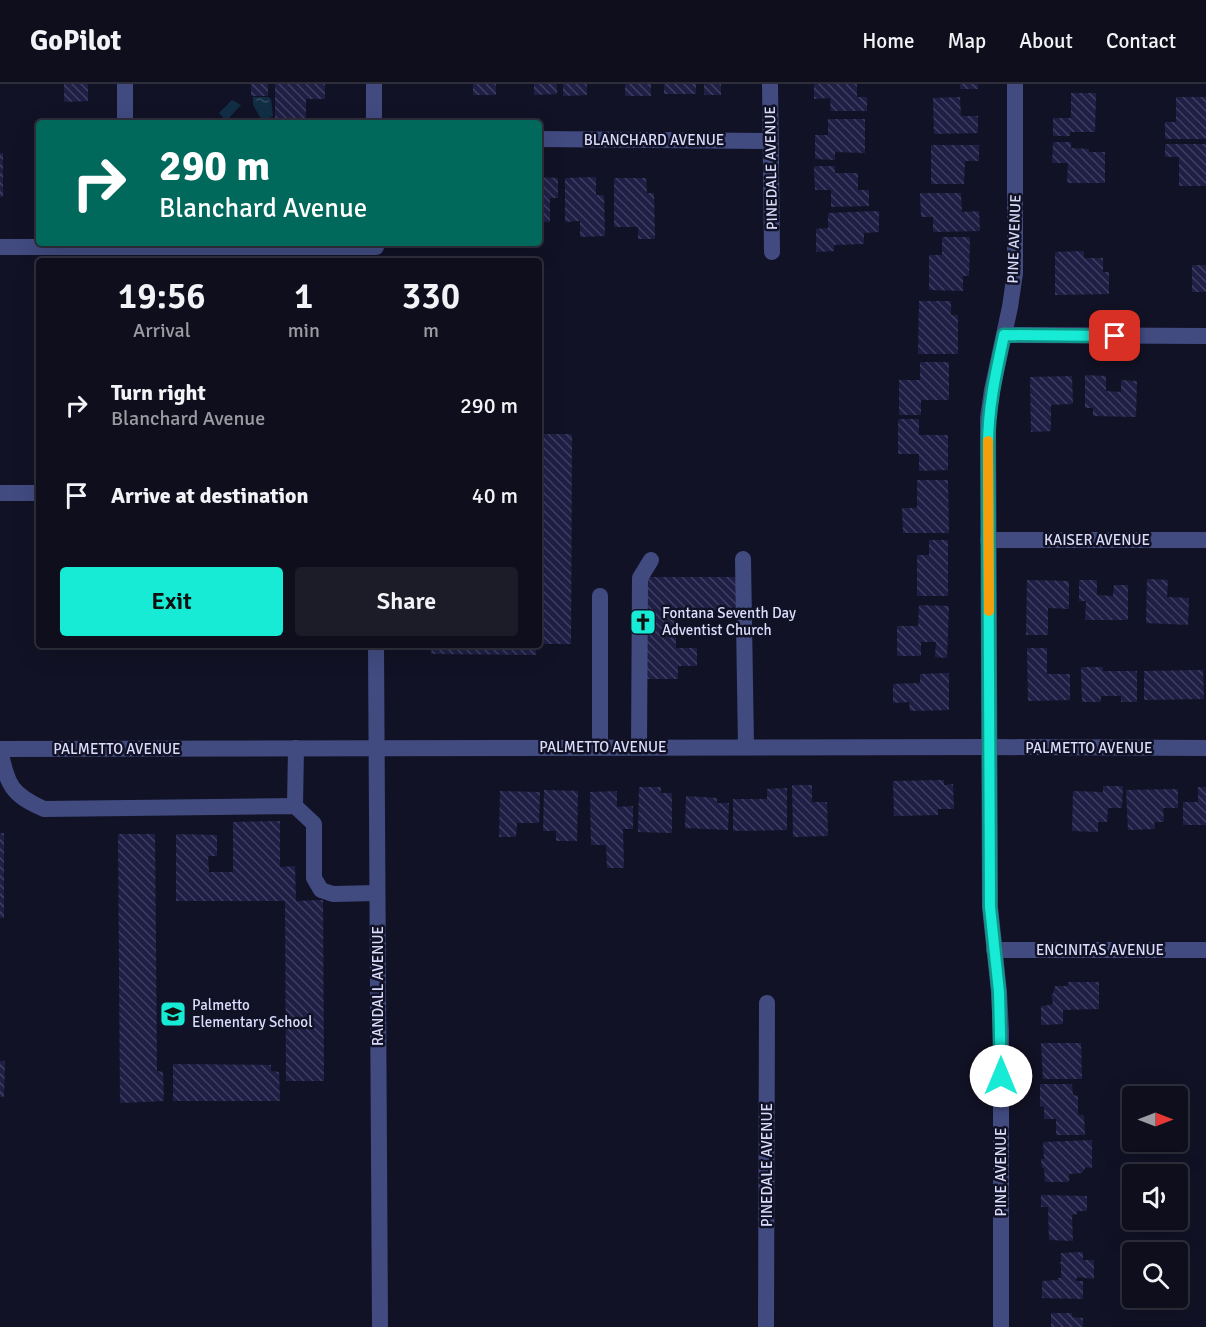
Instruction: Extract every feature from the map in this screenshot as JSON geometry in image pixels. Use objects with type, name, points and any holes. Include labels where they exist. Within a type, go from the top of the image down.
[{"type":"street","points":[[125,84],[125,120]]},
{"type":"street","points":[[374,84],[374,120]]},
{"type":"street","name":"PINEDALE AVENUE","points":[[770,84],[772,252]]},
{"type":"street","name":"PINE AVENUE","points":[[1001,1327],[1001,1031],[990,907],[988,418],[1015,273],[1015,84]]},
{"type":"street","name":"BLANCHARD AVENUE","points":[[542,140],[770,141]]},
{"type":"street","points":[[0,247],[125,250],[376,250]]},
{"type":"street","points":[[1004,335],[1206,336]]},
{"type":"street","points":[[0,493],[36,493]]},
{"type":"street","name":"KAISER AVENUE","points":[[988,540],[1206,540]]},
{"type":"street","points":[[743,559],[746,747]]},
{"type":"street","points":[[639,747],[640,578],[651,560]]},
{"type":"street","points":[[600,596],[600,747]]},
{"type":"street","name":"RANDALL AVENUE","points":[[376,648],[380,1327]]},
{"type":"street","name":"PALMETTO AVENUE","points":[[0,750],[600,747],[1206,748]]},
{"type":"street","points":[[295,806],[296,748]]},
{"type":"street","points":[[0,750],[7,782],[27,801],[44,809],[295,806],[314,824],[314,878],[321,890],[333,894],[377,893]]},
{"type":"street","name":"ENCINITAS AVENUE","points":[[994,950],[1206,950]]},
{"type":"street","name":"PINEDALE AVENUE","points":[[766,1327],[767,1003]]},
{"type":"water","points":[[253,97],[268,97],[271,99],[273,116],[262,120],[253,105]]},
{"type":"water","points":[[232,100],[241,105],[227,120],[219,113]]},
{"type":"building","points":[[64,84],[88,84],[88,101],[64,102]]},
{"type":"building","points":[[251,84],[268,84],[268,96],[251,96]]},
{"type":"building","points":[[275,84],[325,84],[325,99],[306,99],[306,120],[275,120]]},
{"type":"building","points":[[473,84],[496,84],[496,95],[473,95]]},
{"type":"building","points":[[534,84],[557,84],[557,94],[534,95]]},
{"type":"building","points":[[563,84],[587,84],[587,95],[563,96]]},
{"type":"building","points":[[625,84],[651,84],[651,96],[625,96]]},
{"type":"building","points":[[664,84],[696,84],[696,94],[664,94]]},
{"type":"building","points":[[704,84],[721,84],[721,95],[704,95]]},
{"type":"building","points":[[814,84],[857,84],[857,97],[867,97],[867,111],[831,111],[830,98],[814,99]]},
{"type":"building","points":[[960,84],[978,84],[978,89],[960,89]]},
{"type":"building","points":[[1071,93],[1096,93],[1095,132],[1070,132],[1070,136],[1053,136],[1053,118],[1071,118]]},
{"type":"building","points":[[960,97],[961,116],[978,116],[978,133],[934,134],[933,98]]},
{"type":"building","points":[[1176,97],[1206,97],[1206,139],[1165,139],[1165,122],[1176,122]]},
{"type":"building","points":[[828,119],[865,119],[865,153],[835,152],[835,160],[815,159],[815,135],[828,135]]},
{"type":"building","points":[[1053,142],[1071,142],[1071,148],[1089,149],[1089,152],[1105,152],[1105,183],[1067,183],[1068,163],[1052,163]]},
{"type":"building","points":[[1165,144],[1206,144],[1206,186],[1179,186],[1179,157],[1165,157]]},
{"type":"building","points":[[931,145],[979,145],[979,161],[965,161],[964,184],[931,184]]},
{"type":"building","points":[[0,153],[3,153],[3,197],[0,197]]},
{"type":"building","points":[[814,166],[835,166],[835,173],[858,173],[858,190],[869,190],[869,206],[831,207],[831,190],[815,190]]},
{"type":"building","points":[[542,177],[558,178],[558,198],[550,198],[550,222],[542,222]]},
{"type":"building","points":[[596,177],[596,195],[604,195],[605,236],[580,237],[580,221],[565,222],[565,178]]},
{"type":"building","points":[[614,178],[646,178],[647,193],[654,193],[655,239],[638,239],[638,227],[614,227]]},
{"type":"building","points":[[920,193],[961,193],[962,212],[979,211],[980,231],[933,232],[933,217],[921,217]]},
{"type":"building","points":[[879,211],[879,232],[864,233],[864,244],[834,245],[834,251],[816,252],[816,229],[828,228],[828,213]]},
{"type":"building","points":[[942,237],[970,237],[969,276],[963,276],[963,291],[929,290],[929,255],[942,255]]},
{"type":"building","points":[[1084,251],[1084,258],[1103,258],[1103,272],[1109,272],[1109,294],[1055,295],[1055,252]]},
{"type":"building","points":[[1192,265],[1206,265],[1206,292],[1192,292]]},
{"type":"building","points":[[919,301],[951,301],[951,315],[958,315],[958,354],[918,354]]},
{"type":"building","points":[[920,362],[949,362],[949,400],[921,400],[921,415],[899,415],[899,380],[920,380]]},
{"type":"building","points":[[1085,375],[1106,376],[1106,391],[1121,392],[1121,380],[1137,381],[1136,417],[1093,416],[1093,408],[1085,408]]},
{"type":"building","points":[[1072,376],[1073,404],[1051,405],[1051,431],[1031,432],[1030,377]]},
{"type":"building","points":[[898,419],[919,419],[919,435],[948,435],[948,470],[919,471],[919,454],[898,454]]},
{"type":"building","points":[[542,434],[572,434],[571,644],[542,644]]},
{"type":"building","points":[[917,480],[948,480],[949,533],[903,533],[902,508],[917,508]]},
{"type":"building","points":[[929,540],[948,540],[948,596],[917,596],[917,555],[929,555]]},
{"type":"building","points":[[644,577],[739,577],[738,610],[676,610],[676,648],[697,648],[697,666],[678,666],[678,679],[643,679]]},
{"type":"building","points":[[1147,579],[1168,580],[1167,597],[1189,598],[1188,625],[1146,623]]},
{"type":"building","points":[[1027,580],[1069,581],[1069,609],[1048,608],[1048,635],[1026,635]]},
{"type":"building","points":[[1079,580],[1097,580],[1097,595],[1113,596],[1114,585],[1128,585],[1128,620],[1085,620],[1086,601],[1079,601]]},
{"type":"building","points":[[919,605],[949,606],[947,658],[935,657],[936,642],[921,642],[921,656],[897,656],[897,626],[918,626]]},
{"type":"building","points":[[432,648],[536,648],[536,655],[431,654]]},
{"type":"building","points":[[1027,648],[1047,648],[1047,674],[1070,674],[1070,700],[1028,701]]},
{"type":"building","points":[[1081,667],[1103,667],[1103,671],[1137,671],[1137,702],[1121,702],[1121,696],[1101,696],[1101,702],[1082,702]]},
{"type":"building","points":[[1203,670],[1204,699],[1144,700],[1144,671]]},
{"type":"building","points":[[949,673],[949,710],[910,711],[909,702],[893,703],[893,684],[920,683],[920,674]]},
{"type":"building","points":[[944,780],[944,785],[953,784],[954,809],[938,809],[938,815],[894,816],[893,781]]},
{"type":"building","points":[[792,785],[812,785],[812,802],[827,802],[828,836],[793,837]]},
{"type":"building","points":[[1103,786],[1123,786],[1122,808],[1108,808],[1107,822],[1098,822],[1098,832],[1072,831],[1073,791],[1103,792]]},
{"type":"building","points":[[639,787],[661,787],[661,793],[672,793],[672,833],[638,832]]},
{"type":"building","points":[[1198,787],[1206,787],[1206,825],[1183,825],[1183,802],[1198,802]]},
{"type":"building","points":[[787,788],[787,830],[733,831],[733,799],[767,799],[767,789]]},
{"type":"building","points":[[1178,789],[1178,808],[1163,808],[1164,822],[1154,822],[1155,829],[1128,830],[1126,790]]},
{"type":"building","points":[[544,790],[578,791],[577,841],[556,841],[556,831],[543,831]]},
{"type":"building","points":[[500,791],[540,792],[539,823],[517,823],[516,837],[499,837]]},
{"type":"building","points":[[617,791],[617,807],[633,806],[633,829],[623,829],[624,868],[607,868],[606,845],[591,845],[590,792]]},
{"type":"building","points":[[686,796],[717,798],[717,803],[729,803],[728,830],[685,828]]},
{"type":"building","points":[[280,821],[280,867],[295,866],[296,901],[323,900],[324,1081],[286,1081],[285,901],[176,901],[176,834],[217,835],[217,856],[208,856],[209,872],[233,872],[233,822]]},
{"type":"building","points":[[0,833],[4,833],[4,918],[0,918]]},
{"type":"building","points":[[118,834],[155,834],[157,1071],[163,1072],[164,1101],[120,1103]]},
{"type":"building","points":[[1068,982],[1099,982],[1099,1009],[1063,1010],[1063,1024],[1041,1025],[1041,1006],[1051,1005],[1053,1003],[1051,994],[1055,986],[1068,986]]},
{"type":"building","points":[[1041,1043],[1081,1043],[1082,1079],[1043,1079]]},
{"type":"building","points":[[0,1061],[5,1061],[4,1097],[0,1097]]},
{"type":"building","points":[[173,1064],[271,1065],[271,1071],[279,1072],[280,1101],[173,1101]]},
{"type":"building","points":[[1040,1084],[1072,1084],[1073,1095],[1078,1096],[1078,1115],[1084,1115],[1085,1135],[1056,1135],[1056,1119],[1044,1119],[1044,1107],[1040,1106]]},
{"type":"building","points":[[1092,1140],[1092,1168],[1086,1167],[1082,1173],[1069,1174],[1069,1182],[1045,1182],[1041,1159],[1044,1159],[1043,1142]]},
{"type":"building","points":[[1041,1195],[1087,1196],[1087,1211],[1077,1211],[1077,1214],[1072,1215],[1073,1241],[1049,1240],[1048,1207],[1041,1207]]},
{"type":"building","points":[[1083,1252],[1083,1260],[1094,1260],[1094,1279],[1077,1277],[1076,1281],[1083,1281],[1083,1299],[1042,1298],[1042,1281],[1061,1278],[1059,1263],[1061,1253]]},
{"type":"building","points":[[1051,1313],[1072,1313],[1072,1317],[1083,1318],[1083,1327],[1051,1327]]},
{"type":"slow traffic","points":[[988,441],[989,611]]},
{"type":"place","name":"Fontana Seventh Day Adventist Church","points":[[643,622]]},
{"type":"place","name":"Palmetto Elementary School","points":[[173,1014]]},
{"type":"route","points":[[1001,1076],[999,992],[990,907],[988,418],[992,390],[1004,335],[1115,336]]}]
